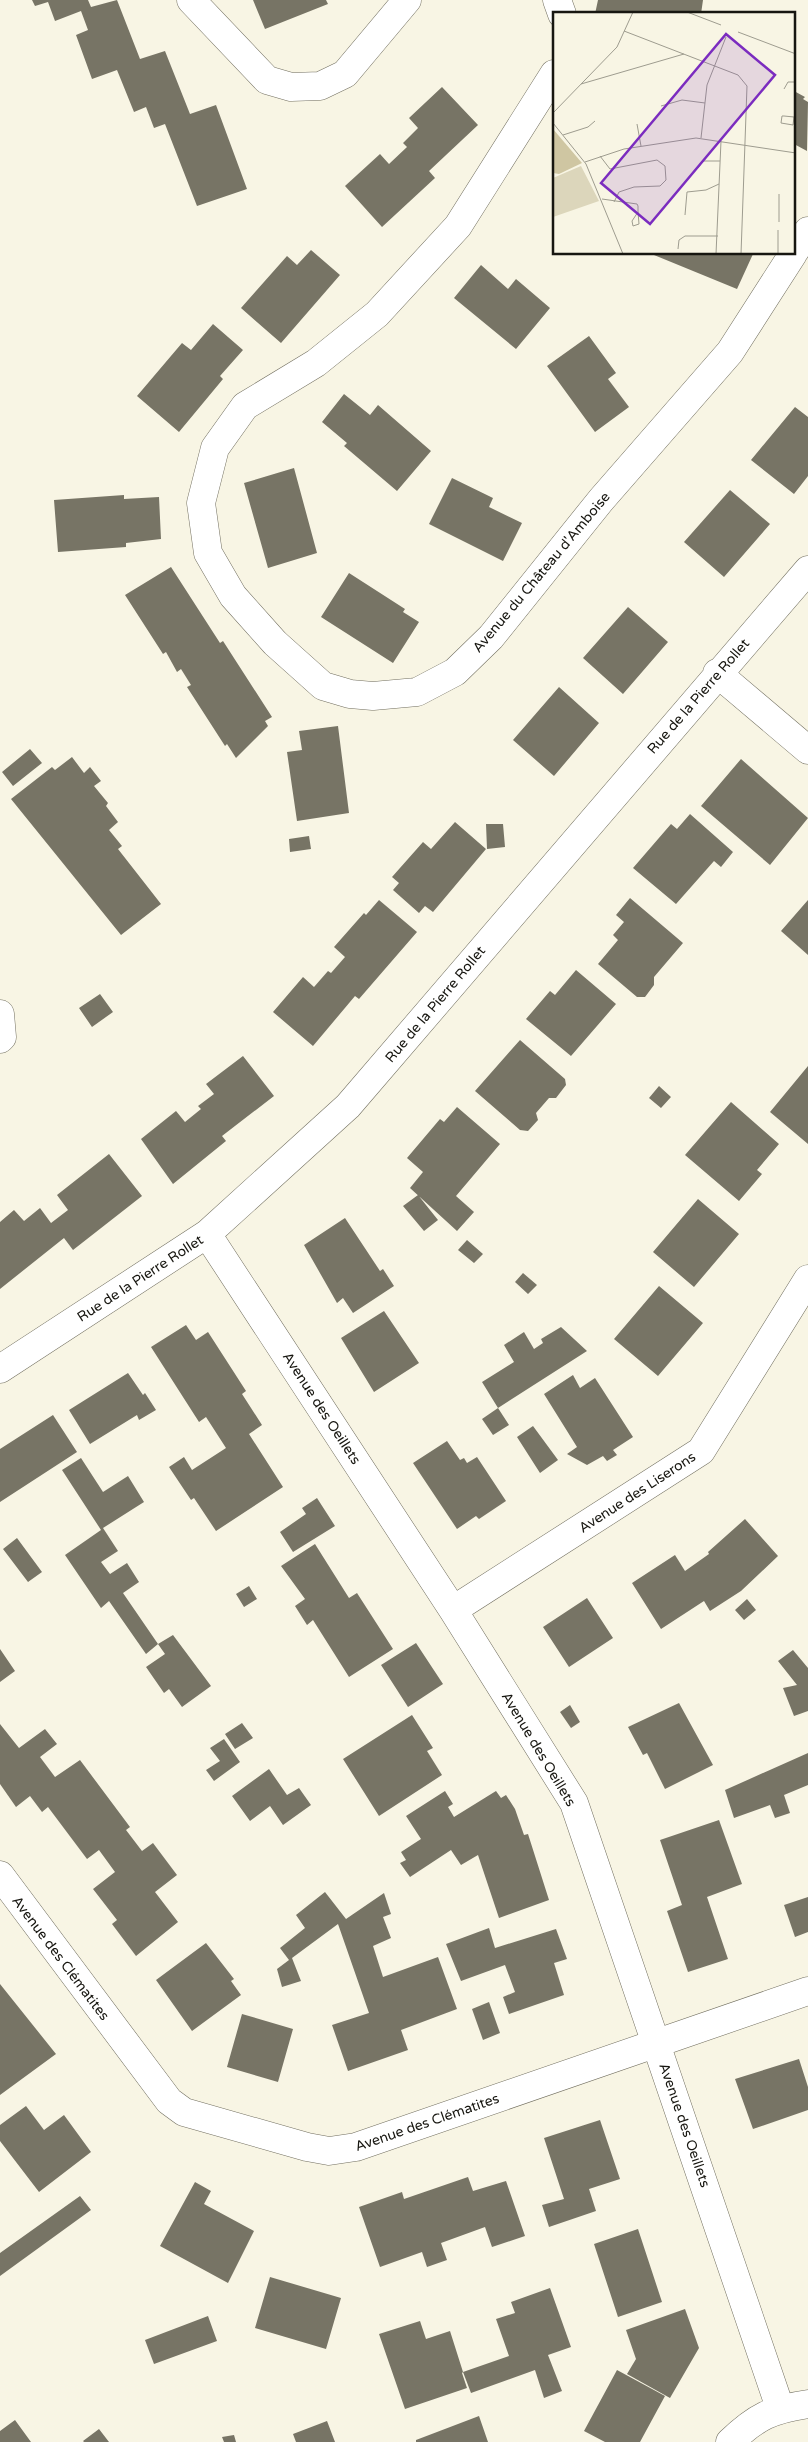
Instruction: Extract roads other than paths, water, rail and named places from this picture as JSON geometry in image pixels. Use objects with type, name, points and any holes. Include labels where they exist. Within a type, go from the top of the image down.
[{"type":"street","points":[[191,0],[207,10],[267,80],[291,87],[320,86],[344,74],[407,0]]},
{"type":"street","points":[[557,0],[561,12]]},
{"type":"street","name":"Avenue du Château d'Amboise","points":[[553,76],[458,226],[377,314],[316,363],[245,406],[215,448],[201,504],[208,553],[233,596],[275,642],[323,686],[350,694],[374,696],[417,692],[455,672],[491,637],[600,500],[730,352],[793,255]]},
{"type":"street","name":"Avenue du Château d'Amboise","points":[[796,250],[808,231]]},
{"type":"street","name":"Rue de la Pierre Rollet","points":[[0,1369],[208,1234],[348,1106],[717,673],[808,570]]},
{"type":"street","points":[[717,673],[808,750]]},
{"type":"street","points":[[0,1014],[2,1037],[0,1039]]},
{"type":"street","name":"Avenue des Oeillets","points":[[208,1234],[453,1610],[574,1803],[658,2043],[780,2408]]},
{"type":"street","name":"Avenue des Liserons","points":[[453,1610],[701,1451],[808,1279]]},
{"type":"street","name":"Avenue des Clématites","points":[[0,1875],[169,2101],[184,2112],[307,2147],[329,2151],[356,2147],[808,1991]]},
{"type":"street","points":[[730,2442],[748,2424],[780,2408],[808,2404]]}]
